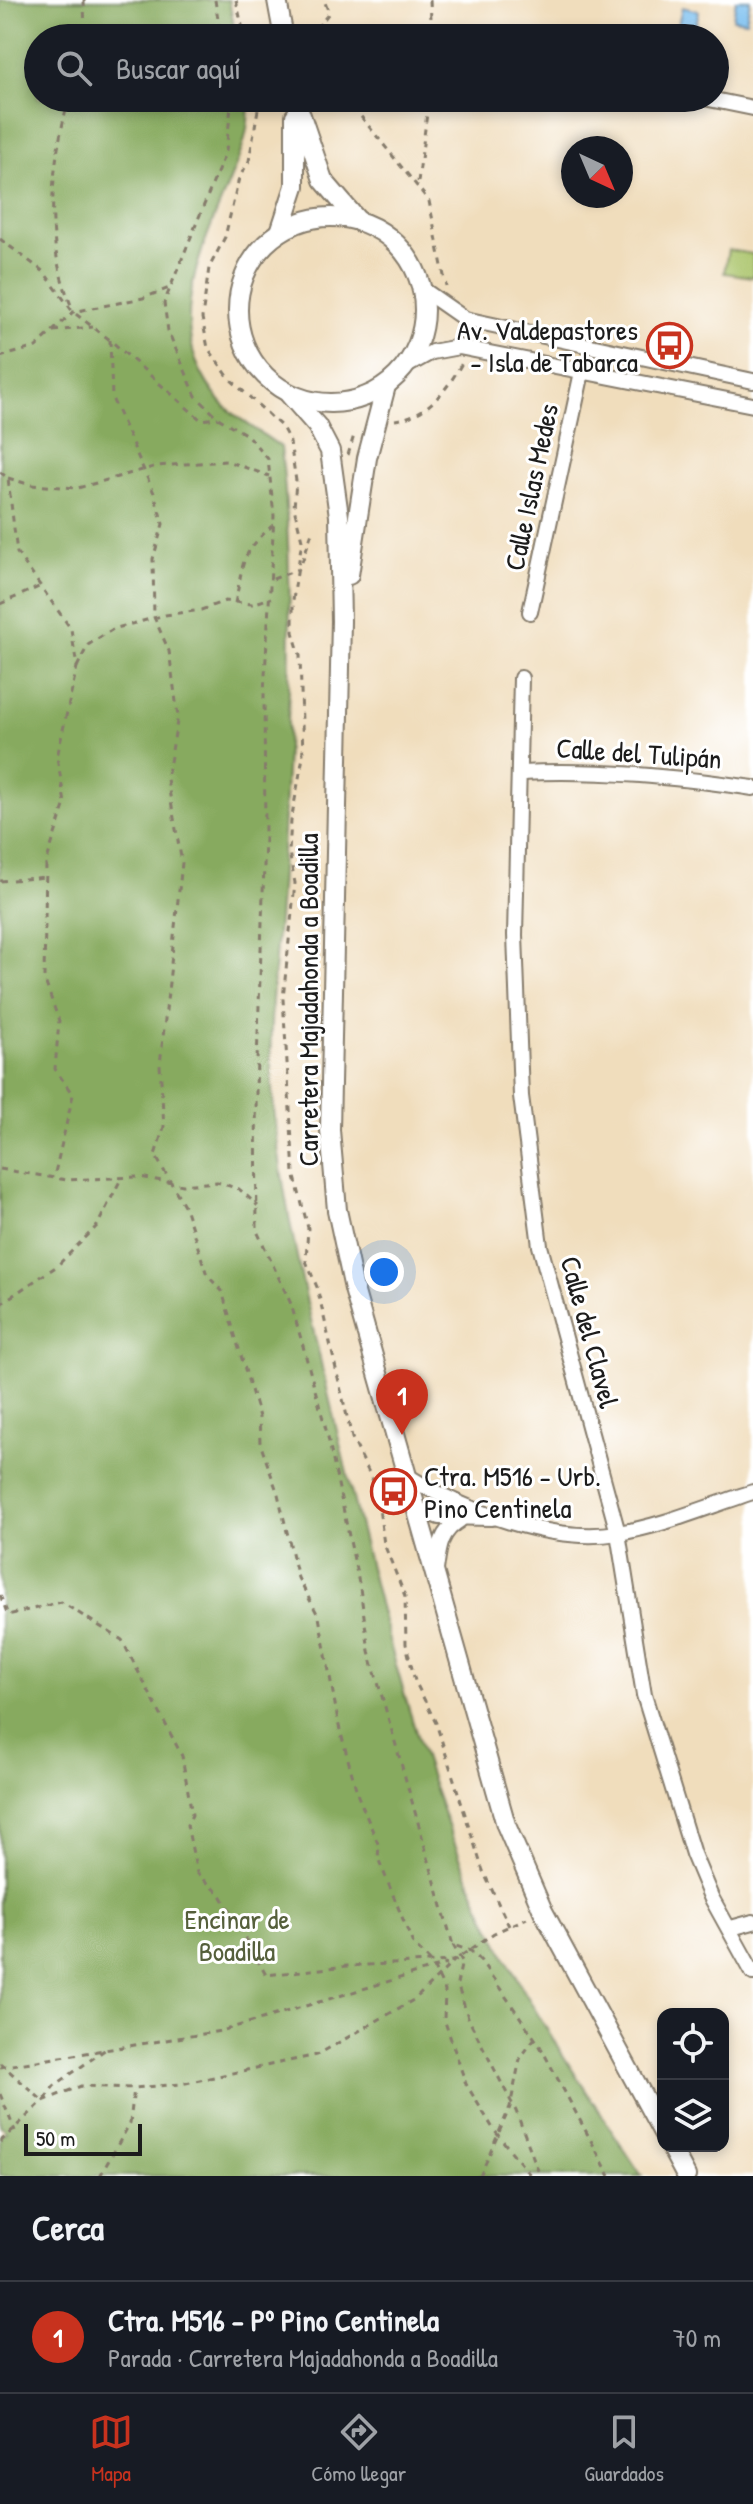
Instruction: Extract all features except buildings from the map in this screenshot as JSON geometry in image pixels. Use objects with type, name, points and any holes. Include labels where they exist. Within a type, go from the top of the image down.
[{"type":"street","points":[[277,0],[281,24]]},
{"type":"street","points":[[729,103],[753,108]]},
{"type":"street","points":[[280,232],[295,186],[295,112]]},
{"type":"street","points":[[299,112],[323,180],[359,222]]},
{"type":"street","points":[[405,367],[418,343],[424,316],[422,289],[400,247],[381,232],[359,222],[332,217],[305,221],[280,232],[259,251],[245,275],[239,315],[249,355],[266,378],[289,394],[313,402],[338,403],[363,398],[386,386],[405,367],[432,352],[459,347],[753,405]]},
{"type":"street","points":[[422,289],[465,319],[753,381]]},
{"type":"street","name":"Calle Islas Medes","points":[[530,612],[582,372]]},
{"type":"street","name":"Carretera Majadahonda a Boadilla","points":[[341,621],[367,458],[386,386]]},
{"type":"street","name":"Carretera Majadahonda a Boadilla","points":[[289,394],[317,426],[330,451],[339,516],[341,621],[330,1130],[337,1210],[400,1480],[415,1508],[506,1825],[543,1911],[657,2122]]},
{"type":"street","name":"Calle del Clavel","points":[[521,678],[515,935],[520,1082],[538,1231],[618,1533],[644,1695],[693,1854],[711,1897],[731,1928],[753,1973]]},
{"type":"street","name":"Calle del Tulipán","points":[[520,773],[583,770],[668,776],[753,788]]},
{"type":"street","points":[[400,1480],[500,1518],[574,1534],[618,1533],[753,1492]]},
{"type":"street","points":[[415,1508],[460,1520],[500,1518]]},
{"type":"street","points":[[434,1578],[440,1542],[448,1528],[460,1520]]},
{"type":"street","points":[[731,1928],[753,1922]]},
{"type":"street","points":[[673,2152],[686,2176]]},
{"type":"path","points":[[84,0],[85,24]]},
{"type":"path","points":[[215,0],[219,24]]},
{"type":"path","points":[[236,0],[242,24]]},
{"type":"path","points":[[320,24],[329,13],[324,0]]},
{"type":"path","points":[[430,0],[431,24]]},
{"type":"path","points":[[65,112],[59,136],[51,206],[58,274],[73,312]]},
{"type":"path","points":[[230,112],[226,151],[164,303],[168,331],[196,396],[218,418],[247,435],[268,459],[270,477],[274,524],[264,693],[265,838],[256,1089],[257,1231],[291,1304],[328,1437],[360,1588],[369,1651],[453,1945],[460,1957],[457,1984],[469,2020],[536,2157],[540,2176]]},
{"type":"path","points":[[258,112],[249,161],[239,178],[225,237],[209,268],[202,318],[208,348],[230,379],[282,427],[290,442],[296,481],[294,508],[302,540],[299,569]]},
{"type":"path","points":[[354,112],[418,182],[429,201],[442,272],[451,296]]},
{"type":"path","points":[[418,182],[427,112]]},
{"type":"path","points":[[0,239],[44,272],[73,312],[110,340],[201,420],[218,418]]},
{"type":"path","points":[[0,357],[36,347],[73,312],[143,298],[172,287]]},
{"type":"path","points":[[53,331],[93,327]]},
{"type":"path","points":[[110,340],[112,398],[154,493],[163,524],[153,559],[154,617],[169,651],[178,716],[167,779],[182,863],[160,1065],[164,1127],[155,1155],[174,1184],[207,1275],[222,1291],[259,1417],[260,1443],[278,1494],[298,1578],[319,1617],[339,1726],[358,1796],[379,1846],[378,1858],[413,1944],[431,1962],[445,1991],[444,2019],[466,2084],[498,2135],[531,2176]]},
{"type":"path","points":[[0,472],[8,478],[31,485],[78,488],[141,469],[192,461],[227,461],[270,477]]},
{"type":"path","points":[[8,478],[17,553],[71,629],[77,667]]},
{"type":"path","points":[[235,603],[240,564],[249,549],[274,524]]},
{"type":"path","points":[[273,579],[299,569],[312,532]]},
{"type":"path","points":[[0,604],[41,586]]},
{"type":"path","points":[[54,1177],[73,1095],[55,1069],[59,1021],[44,978],[46,863],[65,803],[57,757],[77,667],[88,645],[100,634],[154,617],[201,610],[225,601],[252,604],[271,598]]},
{"type":"path","points":[[0,881],[46,877]]},
{"type":"path","points":[[0,1169],[67,1180],[122,1177],[174,1184],[217,1182],[239,1189],[258,1206]]},
{"type":"path","points":[[0,1304],[57,1266],[97,1226],[122,1177]]},
{"type":"path","points":[[376,1487],[400,1480]]},
{"type":"path","points":[[0,1595],[8,1615],[61,1602],[122,1640],[182,1756],[192,1815],[187,1825],[197,1873],[221,1895],[266,1975],[347,1966],[454,1961]]},
{"type":"path","points":[[43,2101],[81,2086],[134,2088],[181,2084],[317,2055],[415,1999],[454,1961],[494,1933],[543,1911]]},
{"type":"path","points":[[453,1945],[471,1951],[534,2039],[610,2176]]},
{"type":"path","points":[[1,2065],[221,2031],[454,1961]]},
{"type":"path","points":[[480,2176],[511,2103],[520,2059],[534,2039]]},
{"type":"path","points":[[0,2142],[15,2131],[54,2086],[106,2049]]},
{"type":"path","points":[[1,2065],[43,2101]]},
{"type":"path","points":[[100,2176],[130,2123],[134,2088]]},
{"type":"path","points":[[0,2094],[15,2131]]},
{"type":"green space","name":"Encinar de Boadilla","points":[[0,0],[229,0],[233,24],[24,24],[24,112],[248,112],[238,161],[198,265],[191,293],[189,321],[192,349],[203,376],[222,403],[281,447],[289,558],[290,669],[271,1062],[278,1148],[292,1233],[375,1589],[410,1714],[452,1836],[476,1896],[512,1969],[553,2039],[642,2176],[0,2176],[0,2134],[6,2131],[0,2125]]},
{"type":"green space","points":[[728,250],[753,254],[753,277],[724,273]]},
{"type":"water","points":[[736,0],[750,0],[746,21],[733,19]]},
{"type":"water","points":[[682,7],[699,11],[696,24],[678,24]]},
{"type":"place","name":"Av. Valdepastores - Isla de Tabarca","points":[[669,346]]},
{"type":"place","name":"Ctra. M516 - Pº Pino Centinela","points":[[402,1435]]},
{"type":"place","name":"Ctra. M516 - Urb. Pino Centinela","points":[[393,1492]]}]
